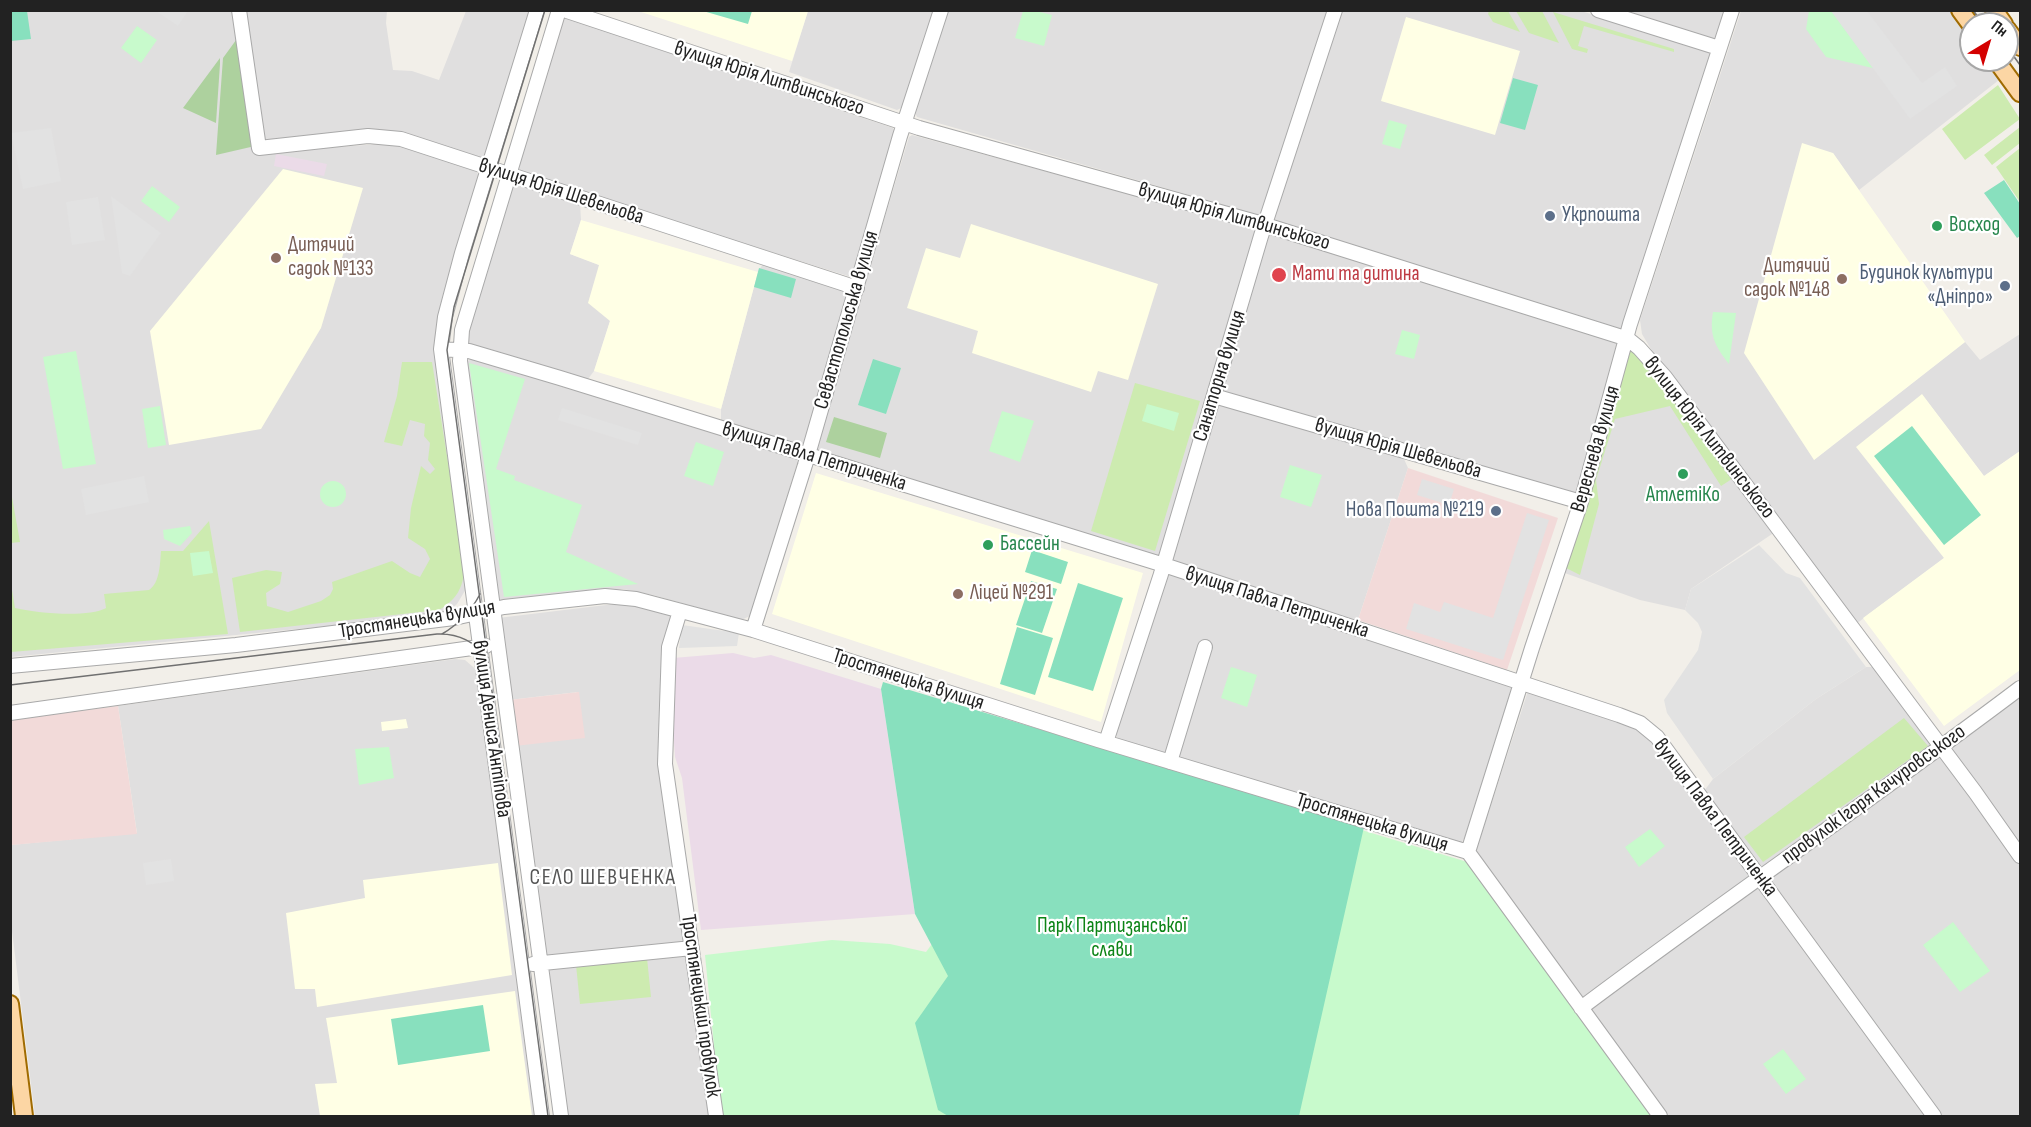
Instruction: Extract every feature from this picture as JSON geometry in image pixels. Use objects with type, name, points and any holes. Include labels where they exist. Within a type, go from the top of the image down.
[{"type":"main road","points":[[2005,72],[2020,93]]},
{"type":"main road","points":[[10,1004],[24,1116]]},
{"type":"street","name":"вулиця Юрія Шевельова","points":[[239,10],[259,148],[368,136],[401,139],[857,288]]},
{"type":"street","name":"вулиця Дениса Антіпова","points":[[537,10],[445,317],[441,349],[542,1116]]},
{"type":"street","name":"вулиця Дениса Антіпова","points":[[559,10],[462,330],[460,350],[472,462],[561,1116]]},
{"type":"street","name":"вулиця Юрія Литвинського","points":[[564,10],[905,123],[1266,225],[1628,339],[1665,377],[2020,856]]},
{"type":"street","name":"Севастопольська вулиця","points":[[753,630],[941,10]]},
{"type":"street","name":"Санаторна вулиця","points":[[1106,742],[1164,565],[1266,225],[1335,10]]},
{"type":"street","points":[[1598,10],[1719,48]]},
{"type":"street","name":"Вереснева вулиця","points":[[1468,852],[1581,502],[1628,339],[1630,324],[1732,10]]},
{"type":"street","name":"вулиця Павла Петриченка","points":[[441,349],[460,350],[560,378],[1164,565],[1640,723],[1657,737],[1934,1116]]},
{"type":"street","name":"вулиця Юрія Шевельова","points":[[1214,396],[1581,502]]},
{"type":"street","name":"Тростянецька вулиця","points":[[10,666],[236,645],[454,618],[492,609],[605,596],[636,599],[753,630],[1170,762],[1468,852],[1660,1116]]},
{"type":"street","name":"Тростянецький провулок","points":[[680,611],[669,647],[665,764],[716,1116]]},
{"type":"street","name":"Тростянецька вулиця","points":[[10,713],[497,645]]},
{"type":"street","points":[[1170,762],[1205,647]]},
{"type":"street","name":"провулок Ігоря Качуровського","points":[[1581,1008],[2020,688]]},
{"type":"street","points":[[521,965],[692,948]]},
{"type":"shaded area","points":[[521,10],[531,13],[485,161],[407,135],[267,143],[260,137],[245,11],[387,11],[386,23],[393,70],[412,71],[439,80],[466,11]]},
{"type":"shaded area","points":[[11,11],[236,11],[255,153],[393,143],[417,149],[477,172],[480,180],[435,342],[466,589],[457,604],[449,611],[441,615],[11,657]]},
{"type":"shaded area","points":[[156,11],[188,11],[178,26]]},
{"type":"shaded area","points":[[638,11],[808,11],[792,61]]},
{"type":"shaded area","points":[[808,11],[934,11],[903,107],[897,110],[789,72]]},
{"type":"shaded area","points":[[947,11],[1330,11],[1262,216],[917,117],[914,110]]},
{"type":"shaded area","points":[[1339,11],[1581,11],[1711,50],[1713,54],[1625,326],[1621,329],[1277,222],[1274,217]]},
{"type":"shaded area","points":[[1619,11],[1727,11],[1719,34],[1714,39]]},
{"type":"shaded area","points":[[1741,11],[1955,11],[1959,16],[1959,72],[2001,72],[2004,76],[1859,190],[1833,153],[1814,460],[1965,342],[1980,360],[2020,334],[2020,451],[1984,476],[1922,395],[1944,558],[1856,624],[1658,361],[1642,334],[1640,320]]},
{"type":"shaded area","points":[[1831,11],[1867,11],[1922,83],[1945,67],[1957,86],[1910,119]]},
{"type":"shaded area","points":[[1406,17],[1520,51],[1495,135],[1381,101]]},
{"type":"shaded area","points":[[566,18],[893,128],[895,132],[856,274],[851,277],[519,173],[516,168],[561,23]]},
{"type":"shaded area","points":[[51,128],[61,181],[23,189],[11,133]]},
{"type":"shaded area","points":[[912,135],[1258,229],[1161,557],[818,451],[816,446],[909,137]]},
{"type":"shaded area","name":"Дитячий садок №148","points":[[1802,143],[1833,153],[1965,342],[1814,460],[1744,353]]},
{"type":"shaded area","points":[[276,154],[327,164],[324,176],[274,166]]},
{"type":"shaded area","name":"Дитячий садок №133","points":[[283,169],[363,188],[321,328],[261,429],[169,445],[150,331]]},
{"type":"shaded area","points":[[515,183],[580,204],[581,220],[570,254],[599,265],[610,321],[594,371],[588,379],[473,346],[466,341],[467,331],[511,185]]},
{"type":"shaded area","points":[[111,196],[161,233],[130,276],[122,273]]},
{"type":"shaded area","points":[[98,197],[105,240],[72,245],[66,202]]},
{"type":"shaded area","points":[[581,220],[758,272],[721,409],[594,371],[610,321],[588,303],[599,265],[570,254]]},
{"type":"shaded area","points":[[971,224],[1158,284],[1128,380],[1098,371],[1091,392],[972,353],[978,331],[907,308],[926,248],[960,258]]},
{"type":"shaded area","points":[[1272,234],[1618,341],[1620,345],[1578,494],[1572,496],[1225,392],[1223,385],[1268,235]]},
{"type":"shaded area","points":[[764,262],[847,289],[850,294],[805,443],[798,448],[721,421],[721,409],[758,272]]},
{"type":"shaded area","points":[[1637,356],[1775,532],[1691,589],[1685,610],[1640,600],[1562,572],[1627,364]]},
{"type":"shaded area","points":[[471,358],[796,457],[798,461],[750,616],[741,620],[653,595],[623,589],[505,602],[499,600],[465,364]]},
{"type":"shaded area","points":[[1922,394],[1984,476],[2020,451],[2020,670],[1944,726],[1863,618],[1944,558],[1856,447]]},
{"type":"shaded area","points":[[1221,402],[1404,459],[1408,468],[1358,620],[1353,622],[1172,562],[1170,559],[1217,406]]},
{"type":"shaded area","points":[[562,408],[642,433],[638,445],[558,420]]},
{"type":"shaded area","points":[[1408,468],[1558,518],[1507,670],[1358,620]]},
{"type":"shaded area","name":"Ліцей №291","points":[[816,473],[1143,573],[1101,722],[772,614]]},
{"type":"shaded area","points":[[144,476],[149,502],[86,515],[81,489]]},
{"type":"shaded area","points":[[1422,479],[1454,489],[1449,505],[1417,495]]},
{"type":"shaded area","points":[[1527,513],[1549,520],[1503,660],[1406,629],[1414,603],[1440,612],[1444,602],[1493,618]]},
{"type":"shaded area","points":[[1759,545],[1786,573],[1800,578],[1866,667],[1816,699],[1713,779],[1667,713],[1664,700],[1698,650],[1702,632],[1698,623],[1685,610],[1691,589]]},
{"type":"shaded area","points":[[1171,572],[1513,684],[1515,688],[1462,842],[1455,843],[1118,739],[1116,735],[1167,574]]},
{"type":"shaded area","points":[[631,602],[673,612],[661,755],[711,1116],[568,1116],[515,746],[578,692],[509,700],[498,618]]},
{"type":"shaded area","points":[[682,625],[739,633],[737,646],[679,648]]},
{"type":"shaded area","points":[[733,653],[754,658],[771,655],[881,689],[915,914],[701,930],[682,778],[675,757],[671,699],[673,658]]},
{"type":"shaded area","points":[[455,659],[465,660],[479,672],[539,1116],[35,1116],[11,923],[10,845],[137,833],[118,706]]},
{"type":"shaded area","points":[[1866,667],[1874,667],[1930,743],[1930,748],[1761,866],[1704,791],[1713,779],[1816,699]]},
{"type":"shaded area","points":[[1528,691],[1641,729],[1654,742],[1752,877],[1585,999],[1579,998],[1477,856],[1477,848]]},
{"type":"shaded area","points":[[579,692],[585,738],[515,746],[509,700]]},
{"type":"shaded area","points":[[2020,692],[2020,845],[1952,749],[1952,744]]},
{"type":"shaded area","points":[[118,706],[137,834],[11,845],[11,720]]},
{"type":"shaded area","points":[[406,719],[408,728],[382,731],[381,722]]},
{"type":"shaded area","points":[[1938,755],[1943,756],[2020,866],[2020,1116],[1942,1116],[1769,878]]},
{"type":"shaded area","points":[[171,859],[174,881],[146,885],[143,863]]},
{"type":"shaded area","points":[[498,863],[512,975],[317,1007],[315,989],[295,989],[286,913],[365,898],[363,880]]},
{"type":"shaded area","points":[[1757,885],[1930,1116],[1663,1116],[1590,1015],[1591,1008]]},
{"type":"shaded area","points":[[515,991],[532,1116],[320,1116],[315,1084],[337,1083],[326,1018]]},
{"type":"green space","points":[[10,11],[27,11],[31,39],[11,41]]},
{"type":"green space","points":[[703,11],[752,11],[748,24]]},
{"type":"green space","points":[[1023,11],[1052,15],[1044,46],[1015,38]]},
{"type":"green space","points":[[1489,11],[1508,11],[1520,32],[1493,22],[1488,14]]},
{"type":"green space","points":[[1516,11],[1542,11],[1559,43],[1529,33]]},
{"type":"green space","points":[[1809,11],[1833,11],[1881,70],[1826,57],[1806,29]]},
{"type":"green space","points":[[1553,12],[1674,49],[1674,52],[1584,26],[1578,46],[1588,49],[1587,53],[1572,49]]},
{"type":"green space","points":[[137,26],[157,40],[141,63],[121,48]]},
{"type":"green space","points":[[239,36],[255,146],[216,155],[223,58]]},
{"type":"green space","points":[[220,58],[220,64],[216,123],[183,108]]},
{"type":"green space","points":[[1513,78],[1538,85],[1525,130],[1500,123]]},
{"type":"green space","points":[[1998,85],[2020,119],[1965,160],[1942,129]]},
{"type":"green space","points":[[1389,120],[1407,125],[1400,149],[1382,144]]},
{"type":"green space","points":[[2020,127],[2020,143],[1992,165],[1984,155]]},
{"type":"green space","points":[[2020,148],[2020,202],[1996,167]]},
{"type":"green space","points":[[2004,180],[2020,204],[2020,236],[2017,238],[1984,193]]},
{"type":"green space","points":[[152,186],[180,207],[169,222],[141,201]]},
{"type":"green space","points":[[759,268],[796,279],[791,298],[754,287]]},
{"type":"green space","points":[[1713,312],[1736,313],[1729,364],[1714,340]]},
{"type":"green space","points":[[1402,330],[1420,335],[1414,359],[1395,354]]},
{"type":"green space","points":[[1628,339],[1738,475],[1721,486],[1670,406],[1615,419],[1596,480],[1599,504],[1580,575],[1560,565]]},
{"type":"green space","points":[[76,351],[96,464],[63,469],[43,357]]},
{"type":"green space","points":[[873,359],[901,368],[886,414],[858,405]]},
{"type":"green space","points":[[402,362],[432,362],[465,569],[458,593],[439,610],[240,632],[232,578],[266,570],[282,572],[280,584],[266,593],[267,606],[288,612],[321,601],[330,595],[333,589],[332,582],[392,561],[420,577],[430,559],[425,549],[408,538],[411,508],[421,466],[430,474],[435,469],[428,460],[430,443],[424,436],[425,424],[410,420],[402,446],[384,442],[397,396]]},
{"type":"green space","points":[[469,363],[525,379],[496,469],[515,476],[514,480],[582,505],[566,552],[638,584],[504,597]]},
{"type":"green space","points":[[1135,383],[1200,401],[1155,551],[1091,531]]},
{"type":"green space","points":[[1147,404],[1179,413],[1174,431],[1142,421]]},
{"type":"green space","points":[[160,406],[166,445],[148,448],[142,409]]},
{"type":"green space","points":[[1002,411],[1034,421],[1020,462],[989,451]]},
{"type":"green space","points":[[834,417],[887,433],[880,458],[826,442]]},
{"type":"green space","points":[[1912,426],[1981,515],[1944,545],[1874,456]]},
{"type":"green space","points":[[696,442],[724,452],[713,486],[684,476]]},
{"type":"green space","points":[[1290,465],[1322,475],[1311,507],[1280,497]]},
{"type":"green space","points":[[333,481],[342,485],[346,494],[342,503],[333,507],[324,503],[320,494],[324,485]]},
{"type":"green space","points":[[10,486],[20,542],[11,543],[10,543]]},
{"type":"green space","points":[[209,521],[228,634],[11,652],[10,578],[15,608],[61,614],[98,611],[106,608],[104,594],[149,590],[153,587],[160,567],[161,551],[183,551]]},
{"type":"green space","points":[[190,526],[192,533],[180,546],[164,539],[163,530]]},
{"type":"green space","points":[[1032,550],[1068,562],[1061,584],[1025,572]]},
{"type":"green space","points":[[209,551],[213,573],[193,576],[190,553]]},
{"type":"green space","points":[[1031,581],[1057,589],[1042,633],[1016,625]]},
{"type":"green space","points":[[1078,583],[1123,598],[1093,691],[1048,677]]},
{"type":"green space","points":[[1017,627],[1053,638],[1035,695],[1000,684]]},
{"type":"green space","points":[[1231,667],[1257,675],[1247,707],[1221,698]]},
{"type":"green space","points":[[883,682],[1364,827],[1299,1116],[948,1116],[938,1110],[915,1023],[948,976],[915,914],[881,689]]},
{"type":"green space","name":"Парк Партизанської слави","points":[[892,688],[1474,864],[1652,1116],[721,1116],[705,955],[832,940],[890,944],[926,952],[932,944]]},
{"type":"green space","points":[[1904,718],[1928,746],[1763,862],[1744,837]]},
{"type":"green space","points":[[389,747],[394,778],[359,785],[355,749]]},
{"type":"green space","points":[[1650,829],[1665,846],[1639,867],[1625,847]]},
{"type":"green space","points":[[1953,922],[1990,971],[1960,992],[1923,945]]},
{"type":"green space","points":[[647,958],[651,997],[580,1004],[576,965]]},
{"type":"green space","points":[[483,1005],[490,1051],[398,1065],[391,1019]]},
{"type":"green space","points":[[1783,1049],[1806,1079],[1786,1094],[1763,1064]]},
{"type":"tram line","points":[[545,10],[454,307],[447,350],[548,1116]]},
{"type":"tram line","points":[[442,634],[464,617],[480,594]]},
{"type":"tram line","points":[[10,685],[437,634],[452,635],[466,640],[478,647],[488,658]]},
{"type":"place","name":"Укрпошта","points":[[1550,216]]},
{"type":"place","name":"Восход","points":[[1937,226]]},
{"type":"place","name":"Дитячий садок №133","points":[[276,258]]},
{"type":"place","name":"Мати та дитина","points":[[1279,275]]},
{"type":"place","name":"Дитячий садок №148","points":[[1842,279]]},
{"type":"place","name":"Будинок культури «Дніпро»","points":[[2005,286]]},
{"type":"place","name":"АтлетіКо","points":[[1683,474]]},
{"type":"place","name":"Нова Пошта №219","points":[[1496,511]]},
{"type":"place","name":"Бассейн","points":[[988,545]]},
{"type":"place","name":"Ліцей №291","points":[[958,594]]},
{"type":"district","name":"СЕЛО ШЕВЧЕНКА","points":[[603,878]]}]
